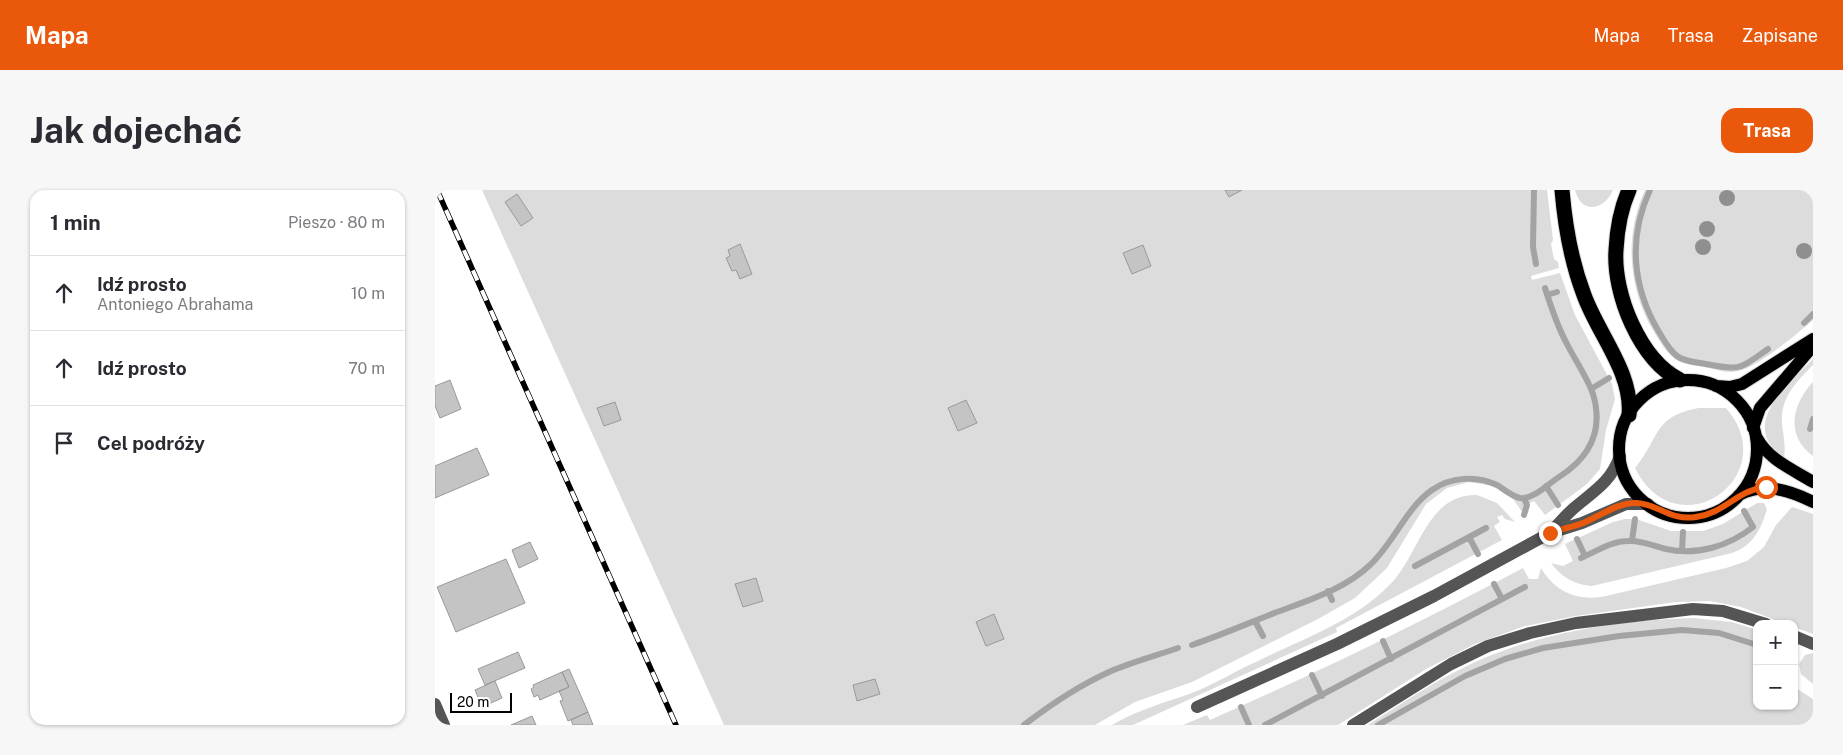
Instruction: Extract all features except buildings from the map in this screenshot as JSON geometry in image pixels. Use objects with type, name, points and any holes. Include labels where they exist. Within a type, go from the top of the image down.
[{"type":"highway","points":[[1562,190],[1566,227],[1575,270],[1594,322],[1627,382],[1630,398],[1629,415]]},
{"type":"highway","points":[[1629,190],[1620,220],[1616,251],[1619,282],[1626,310],[1640,338],[1658,366],[1681,380]]},
{"type":"main road","points":[[1813,339],[1742,384],[1730,387],[1716,386],[1695,380],[1681,380],[1653,390],[1641,398],[1629,415],[1621,435],[1620,456],[1625,477],[1633,490],[1648,504],[1667,514],[1695,517],[1722,508],[1739,495],[1757,488],[1775,488],[1813,502]]},
{"type":"main road","points":[[1739,495],[1751,477],[1755,464],[1754,432],[1760,408],[1813,346]]},
{"type":"main road","points":[[1716,386],[1734,398],[1744,409],[1754,432],[1763,448],[1771,457],[1813,482]]},
{"type":"street","points":[[1550,533],[1574,508],[1604,485],[1616,468],[1620,456]]},
{"type":"street","points":[[1197,707],[1337,644],[1425,601],[1550,533],[1582,523],[1626,504],[1648,504]]},
{"type":"street","points":[[1353,725],[1451,664],[1488,646],[1530,633],[1576,624],[1693,609],[1723,611],[1753,620]]},
{"type":"street","points":[[1798,638],[1813,644]]},
{"type":"street","points":[[435,704],[444,725]]},
{"type":"shaded area","points":[[482,190],[1547,190],[1553,240],[1551,244],[1554,259],[1558,262],[1559,268],[1531,276],[1532,280],[1560,273],[1575,315],[1612,384],[1615,399],[1606,430],[1600,469],[1587,484],[1545,515],[1534,501],[1528,504],[1525,516],[1513,499],[1493,486],[1469,482],[1447,488],[1426,504],[1387,568],[1355,598],[1318,619],[1192,682],[1135,702],[1095,725],[724,725]]},
{"type":"shaded area","points":[[1575,190],[1613,190],[1605,202],[1593,207],[1582,203]]},
{"type":"shaded area","points":[[1645,190],[1813,190],[1813,320],[1766,357],[1738,371],[1721,371],[1685,364],[1675,359],[1661,343],[1645,315],[1634,280],[1632,243],[1634,225],[1638,207]]},
{"type":"shaded area","points":[[1813,359],[1813,365],[1791,391],[1784,406],[1782,423],[1785,445],[1784,458],[1771,445],[1765,432],[1766,419],[1771,406],[1780,393]]},
{"type":"shaded area","points":[[1813,382],[1813,456],[1798,439],[1795,430],[1795,420],[1800,400]]},
{"type":"shaded area","points":[[1699,408],[1726,408],[1741,434],[1743,458],[1734,479],[1718,495],[1698,504],[1675,504],[1653,492],[1635,468],[1665,423],[1684,412]]},
{"type":"shaded area","points":[[1477,495],[1497,503],[1515,522],[1505,519],[1502,515],[1497,517],[1500,522],[1494,526],[1502,540],[1336,628],[1337,632],[1133,725],[1112,725],[1141,711],[1201,689],[1314,635],[1349,616],[1381,593],[1395,579],[1404,567],[1427,525],[1447,503],[1461,497]]},
{"type":"shaded area","points":[[1757,503],[1764,503],[1767,509],[1759,530],[1751,541],[1732,553],[1592,586],[1580,584],[1569,579],[1551,563],[1563,566],[1573,561],[1565,544],[1613,522],[1636,519],[1671,531],[1703,531],[1723,524]]},
{"type":"shaded area","points":[[1792,507],[1813,514],[1813,634],[1798,628],[1798,620],[1775,620],[1741,607],[1710,601],[1676,602],[1576,616],[1525,626],[1475,644],[1426,669],[1338,725],[1183,725],[1207,715],[1210,720],[1289,684],[1407,628],[1523,568],[1529,579],[1538,579],[1541,568],[1553,583],[1561,589],[1577,596],[1596,598],[1726,568],[1747,561],[1764,547],[1776,525]]},
{"type":"shaded area","points":[[1693,618],[1732,622],[1753,629],[1753,710],[1798,710],[1798,690],[1813,699],[1813,725],[1368,725],[1419,692],[1473,663],[1499,652],[1525,643],[1581,630],[1665,619]]},
{"type":"shaded area","points":[[1813,653],[1813,684],[1801,674],[1799,664],[1805,655]]},
{"type":"waterway","points":[[1534,190],[1533,247],[1536,264]]},
{"type":"waterway","points":[[1650,190],[1638,226],[1636,244],[1638,280],[1650,315],[1669,348],[1677,356],[1687,361],[1733,368],[1751,361],[1768,349]]},
{"type":"waterway","points":[[1192,645],[1314,598],[1349,581],[1370,565],[1386,547],[1407,516],[1423,497],[1447,482],[1464,479],[1481,480],[1497,485],[1517,497],[1525,498],[1540,491],[1579,461],[1586,452],[1595,432],[1597,420],[1596,407],[1593,394],[1560,330],[1545,288]]},
{"type":"waterway","points":[[1547,295],[1557,292]]},
{"type":"waterway","points":[[1804,323],[1813,314]]},
{"type":"waterway","points":[[1591,389],[1609,378]]},
{"type":"waterway","points":[[1810,429],[1813,419]]},
{"type":"waterway","points":[[1546,486],[1558,505]]},
{"type":"waterway","points":[[1524,498],[1527,505],[1524,515]]},
{"type":"waterway","points":[[1581,558],[1622,541],[1638,541],[1678,551],[1712,548],[1744,534],[1753,527],[1744,511]]},
{"type":"waterway","points":[[1632,541],[1635,519]]},
{"type":"waterway","points":[[1415,566],[1486,528]]},
{"type":"waterway","points":[[1682,551],[1683,532]]},
{"type":"waterway","points":[[1469,537],[1478,554]]},
{"type":"waterway","points":[[1577,539],[1585,556]]},
{"type":"waterway","points":[[1494,584],[1502,599]]},
{"type":"waterway","points":[[1265,725],[1525,587]]},
{"type":"waterway","points":[[1328,591],[1332,600]]},
{"type":"waterway","points":[[1255,621],[1263,636]]},
{"type":"waterway","points":[[1378,725],[1465,676],[1505,659],[1543,648],[1619,636],[1682,630],[1719,633],[1753,644]]},
{"type":"waterway","points":[[1383,641],[1391,659]]},
{"type":"waterway","points":[[1024,725],[1086,683],[1126,665],[1178,648]]},
{"type":"waterway","points":[[1312,675],[1322,696]]},
{"type":"waterway","points":[[1241,707],[1249,725]]},
{"type":"railway","points":[[437,190],[676,725]]},
{"type":"route","points":[[1550,533],[1582,523],[1626,504],[1648,504],[1654,509],[1667,514],[1695,517],[1709,514],[1722,508],[1747,491],[1766,487]]}]
